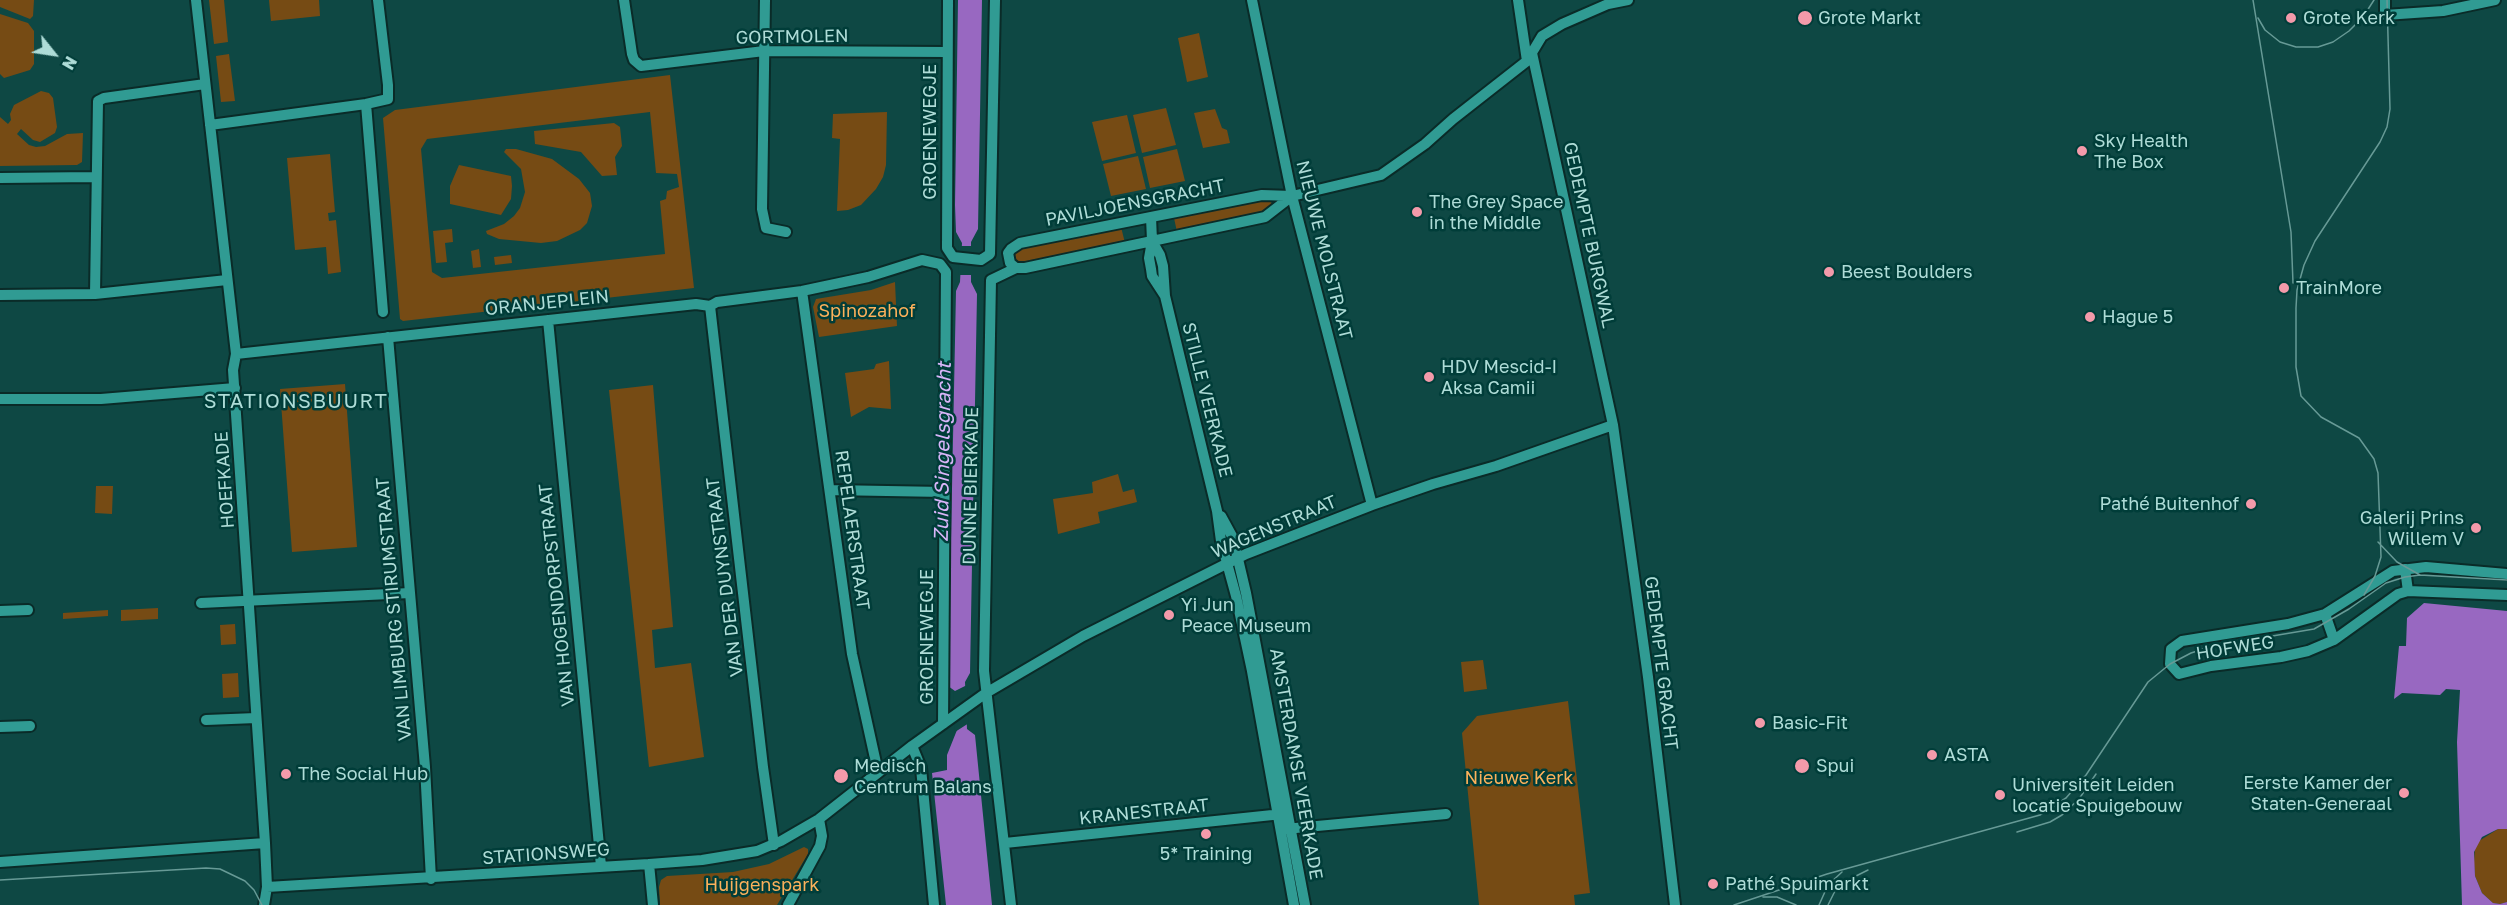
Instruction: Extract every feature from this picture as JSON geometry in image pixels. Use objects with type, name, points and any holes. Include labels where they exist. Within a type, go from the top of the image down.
[{"type":"street","name":"HOEFKADE","points":[[196,0],[236,354],[233,370],[265,843],[267,887],[264,905]]},
{"type":"street","points":[[210,124],[366,104],[388,99],[378,0]]},
{"type":"street","name":"GORTMOLEN","points":[[624,0],[633,54],[638,64],[646,66],[765,51],[947,52]]},
{"type":"street","points":[[765,0],[762,209],[766,228],[786,232]]},
{"type":"street","name":"GROENEWEGJE","points":[[948,0],[946,238],[947,248],[953,257],[974,260],[981,260],[990,254],[995,0]]},
{"type":"street","name":"NIEUWE MOLSTRAAT","points":[[1252,0],[1292,196],[1372,505]]},
{"type":"street","name":"GEDEMPTE BURGWAL","points":[[1518,0],[1613,425]]},
{"type":"street","name":"PAVILJOENSGRACHT","points":[[1016,268],[1010,263],[1008,254],[1014,245],[1020,243],[1262,195],[1292,196],[1381,175],[1425,144],[1530,57],[1542,36],[1562,24],[1608,4],[1628,0]]},
{"type":"street","points":[[2385,0],[2385,15],[2443,11],[2494,0]]},
{"type":"street","points":[[94,294],[98,101],[104,98],[206,84]]},
{"type":"street","points":[[366,104],[383,312]]},
{"type":"street","points":[[0,178],[95,177]]},
{"type":"street","name":"PAVILJOENSGRACHT","points":[[991,279],[1016,268],[1265,217],[1292,196]]},
{"type":"street","name":"STILLE VEERKADE","points":[[1151,217],[1152,241],[1149,258],[1152,276],[1165,296],[1217,511],[1227,563]]},
{"type":"street","name":"ORANJEPLEIN","points":[[236,354],[696,304],[710,306],[717,302],[802,291],[868,277],[922,260],[940,264]]},
{"type":"street","name":"GROENEWEGJE","points":[[940,264],[946,272],[947,280],[943,724]]},
{"type":"street","name":"DUNNE BIERKADE","points":[[991,279],[984,671],[1011,905]]},
{"type":"street","points":[[0,295],[94,294],[227,280]]},
{"type":"street","name":"REPELAERSTRAAT","points":[[802,291],[852,654],[878,772]]},
{"type":"street","name":"VAN DER DUYNSTRAAT","points":[[710,306],[774,845]]},
{"type":"street","name":"VAN HOGENDORPSTRAAT","points":[[548,320],[602,867]]},
{"type":"street","name":"VAN LIMBURG STIRUMSTRAAT","points":[[388,337],[425,766],[431,879]]},
{"type":"street","points":[[0,399],[100,399],[235,388]]},
{"type":"street","name":"WAGENSTRAAT","points":[[954,716],[986,693],[1083,636],[1238,558],[1372,505],[1496,466],[1613,425]]},
{"type":"street","name":"GEDEMPTE GRACHT","points":[[1613,425],[1648,677],[1675,905]]},
{"type":"street","points":[[830,490],[944,492]]},
{"type":"street","name":"STILLE VEERKADE","points":[[1217,511],[1233,538],[1238,558]]},
{"type":"street","name":"AMSTERDAMSE VEERKADE","points":[[1238,558],[1259,655],[1305,905]]},
{"type":"street","name":"AMSTERDAMSE VEERKADE","points":[[1227,563],[1252,671],[1278,830],[1293,905]]},
{"type":"street","points":[[2334,640],[2325,614],[2354,598],[2386,574],[2426,567],[2507,574]]},
{"type":"street","points":[[2405,569],[2408,591],[2424,590],[2507,596]]},
{"type":"street","name":"HOFWEG","points":[[2325,614],[2288,624],[2182,641],[2171,649],[2170,664],[2179,674],[2211,666],[2281,657],[2308,651],[2334,640],[2398,594],[2408,591]]},
{"type":"street","points":[[201,603],[410,593]]},
{"type":"street","points":[[0,611],[28,610]]},
{"type":"street","name":"STATIONSWEG","points":[[267,887],[431,879],[649,864],[745,854],[774,845],[819,819],[954,716]]},
{"type":"street","points":[[206,720],[256,718]]},
{"type":"street","points":[[0,727],[30,726]]},
{"type":"street","points":[[912,746],[921,768],[934,905]]},
{"type":"street","name":"KRANESTRAAT","points":[[1005,843],[1288,813]]},
{"type":"street","points":[[1278,830],[1446,814]]},
{"type":"street","points":[[788,905],[820,846],[822,836],[819,819]]},
{"type":"street","points":[[0,862],[265,843]]},
{"type":"street","points":[[649,864],[653,905]]},
{"type":"green space","points":[[0,0],[34,0],[33,16],[30,19],[0,7]]},
{"type":"green space","points":[[209,0],[224,0],[228,42],[214,44]]},
{"type":"green space","points":[[269,0],[319,0],[320,16],[271,21]]},
{"type":"green space","points":[[0,14],[28,23],[34,31],[34,64],[30,70],[4,78],[0,74]]},
{"type":"green space","points":[[1199,33],[1208,77],[1187,82],[1178,38]]},
{"type":"green space","points":[[229,54],[235,101],[221,102],[216,56]]},
{"type":"green space","points":[[670,75],[694,288],[403,321],[400,319],[383,118],[395,110]],"holes":[[[650,112],[656,173],[677,174],[679,187],[667,191],[666,199],[660,201],[665,254],[442,278],[432,272],[421,149],[427,139]]]},
{"type":"green space","points":[[41,91],[49,93],[53,98],[57,127],[55,133],[40,142],[33,140],[21,129],[17,134],[29,145],[36,147],[45,146],[67,134],[83,133],[82,162],[77,165],[0,166],[0,117],[8,124],[14,105]]},
{"type":"green space","points":[[1166,108],[1176,145],[1142,153],[1133,115]]},
{"type":"green space","points":[[1215,109],[1222,128],[1227,130],[1230,143],[1203,148],[1194,113]]},
{"type":"green space","points":[[887,112],[886,165],[883,177],[876,189],[861,205],[837,211],[840,139],[832,138],[833,114]]},
{"type":"green space","points":[[1127,115],[1136,153],[1102,161],[1092,122]]},
{"type":"green space","points":[[614,123],[620,127],[622,146],[615,157],[617,175],[602,176],[581,152],[535,144],[534,131]]},
{"type":"green space","points":[[506,149],[516,149],[552,159],[579,179],[590,193],[592,206],[587,223],[580,230],[557,241],[541,243],[499,239],[487,234],[486,231],[504,224],[514,216],[520,208],[525,192],[521,169],[504,152]]},
{"type":"green space","points":[[1177,149],[1185,181],[1150,188],[1143,157]]},
{"type":"green space","points":[[330,154],[335,212],[328,213],[329,221],[336,220],[341,272],[328,274],[326,247],[295,250],[287,158]]},
{"type":"green space","points":[[1138,156],[1146,189],[1111,196],[1103,164]]},
{"type":"green space","points":[[459,165],[511,176],[511,199],[501,215],[450,204],[450,186]]},
{"type":"green space","points":[[1261,197],[1270,200],[1272,204],[1271,210],[1265,214],[1177,232],[1174,218]]},
{"type":"green space","points":[[1120,223],[1126,247],[1016,268],[1011,249]]},
{"type":"green space","points":[[452,229],[453,242],[445,243],[447,262],[436,263],[433,231]]},
{"type":"green space","points":[[479,249],[481,267],[473,268],[471,251]]},
{"type":"green space","points":[[511,255],[512,263],[495,265],[494,257]]},
{"type":"green space","name":"Spinozahof","points":[[895,282],[897,326],[819,337],[813,307],[816,299],[871,290]]},
{"type":"green space","points":[[889,361],[891,409],[869,407],[851,417],[845,373],[874,369],[876,364]]},
{"type":"green space","points":[[345,384],[357,547],[292,552],[280,389]]},
{"type":"green space","points":[[653,385],[673,627],[652,630],[655,668],[691,663],[704,757],[649,767],[609,390]]},
{"type":"green space","points":[[1118,474],[1123,492],[1134,489],[1137,502],[1098,512],[1100,523],[1058,534],[1053,499],[1093,493],[1092,482]]},
{"type":"green space","points":[[96,486],[113,486],[112,514],[95,513]]},
{"type":"green space","points":[[158,608],[158,619],[121,621],[121,610]]},
{"type":"green space","points":[[108,610],[108,616],[63,619],[63,613]]},
{"type":"green space","points":[[235,624],[236,644],[221,645],[220,625]]},
{"type":"green space","points":[[1483,660],[1487,689],[1464,692],[1461,662]]},
{"type":"green space","points":[[238,673],[239,697],[223,698],[222,674]]},
{"type":"green space","name":"Nieuwe Kerk","points":[[1568,701],[1590,893],[1574,895],[1575,905],[1479,905],[1462,733],[1477,716]]},
{"type":"green space","points":[[2498,829],[2507,829],[2507,902],[2500,904],[2493,903],[2482,893],[2475,876],[2474,863],[2475,847],[2479,841]]},
{"type":"green space","name":"Huijgenspark","points":[[804,847],[808,849],[808,854],[777,905],[660,905],[659,887],[661,880],[667,876],[733,872],[769,864]]},
{"type":"shaded area","points":[[958,0],[982,0],[978,229],[971,242],[971,282],[977,294],[970,673],[965,682],[967,729],[975,735],[992,905],[946,905],[932,773],[947,770],[947,755],[957,730],[955,691],[948,686],[956,291],[960,282],[962,243],[956,232],[955,205]]},
{"type":"shaded area","points":[[2424,603],[2507,611],[2507,829],[2498,829],[2482,837],[2474,852],[2475,876],[2482,893],[2493,903],[2507,902],[2507,905],[2462,905],[2457,742],[2460,690],[2446,689],[2440,695],[2402,693],[2394,699],[2399,646],[2406,646],[2407,618]]},
{"type":"pier","points":[[959,246],[974,246],[974,275],[958,275]]},
{"type":"pier","points":[[967,685],[969,723],[955,732],[953,692]]},
{"type":"tram line","points":[[2253,0],[2291,232],[2293,283]]},
{"type":"tram line","points":[[2258,18],[2265,30],[2280,42],[2296,47],[2318,47],[2333,42],[2349,31],[2363,17],[2374,0]]},
{"type":"tram line","points":[[2364,595],[2375,576],[2381,557],[2378,473],[2374,459],[2359,438],[2321,417],[2301,396],[2296,367],[2296,308],[2297,290],[2304,265],[2315,241],[2380,142],[2387,127],[2390,109],[2387,0]]},
{"type":"tram line","points":[[2378,542],[2397,562],[2420,575]]},
{"type":"tram line","points":[[1734,905],[1827,874],[2040,815],[2066,798],[2086,775],[2148,682],[2170,664],[2191,653],[2213,646],[2314,629],[2349,609],[2386,583],[2405,577],[2420,575],[2507,580]]},
{"type":"tram line","points":[[2017,832],[2050,822],[2062,815],[2079,799],[2096,774]]},
{"type":"tram line","points":[[0,880],[220,869],[245,881],[254,890],[262,905]]},
{"type":"tram line","points":[[1828,905],[1842,883],[1868,870]]},
{"type":"tram line","points":[[1819,905],[1828,885],[1842,872]]},
{"type":"tram line","points":[[1763,897],[1777,897],[1796,905]]},
{"type":"place","name":"Grote Markt","points":[[1805,18]]},
{"type":"place","name":"Grote Kerk","points":[[2291,18]]},
{"type":"place","name":"Sky Health The Box","points":[[2082,151]]},
{"type":"place","name":"The Grey Space in the Middle","points":[[1417,212]]},
{"type":"place","name":"Beest Boulders","points":[[1829,272]]},
{"type":"place","name":"TrainMore","points":[[2284,288]]},
{"type":"place","name":"Hague 5","points":[[2090,317]]},
{"type":"place","name":"HDV Mescid-I Aksa Camii","points":[[1429,377]]},
{"type":"place","name":"Pathé Buitenhof","points":[[2251,504]]},
{"type":"place","name":"Galerij Prins Willem V","points":[[2476,528]]},
{"type":"place","name":"Yi Jun Peace Museum","points":[[1169,615]]},
{"type":"place","name":"Basic-Fit","points":[[1760,723]]},
{"type":"place","name":"ASTA","points":[[1932,755]]},
{"type":"place","name":"Spui","points":[[1802,766]]},
{"type":"place","name":"The Social Hub","points":[[286,774]]},
{"type":"place","name":"Medisch Centrum Balans","points":[[841,776]]},
{"type":"place","name":"Eerste Kamer der Staten-Generaal","points":[[2404,793]]},
{"type":"place","name":"Universiteit Leiden locatie Spuigebouw","points":[[2000,795]]},
{"type":"place","name":"5* Training","points":[[1206,834]]},
{"type":"place","name":"Pathé Spuimarkt","points":[[1713,884]]},
{"type":"district","name":"STATIONSBUURT","points":[[296,402]]},
{"type":"water label","name":"Zuid Singelsgracht","points":[[943,452]]}]
